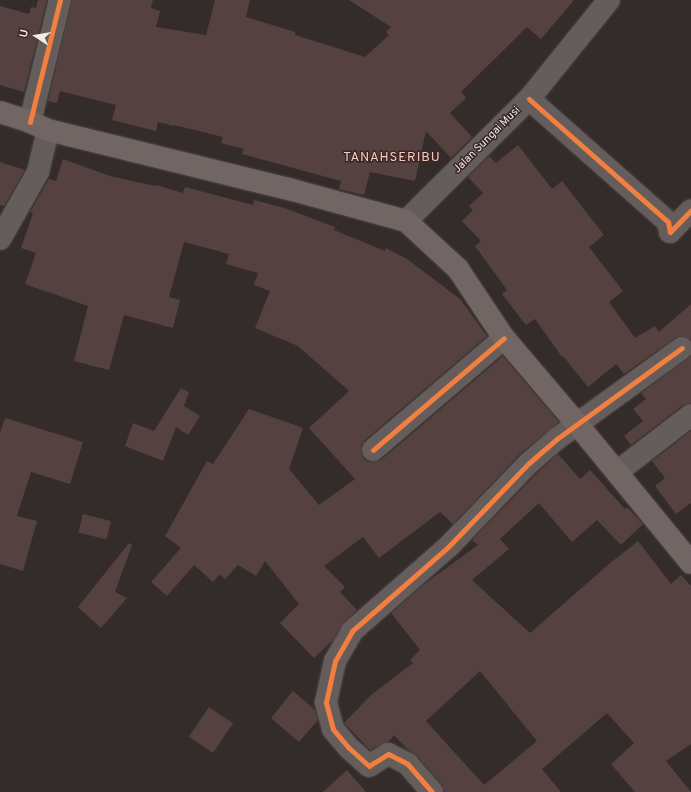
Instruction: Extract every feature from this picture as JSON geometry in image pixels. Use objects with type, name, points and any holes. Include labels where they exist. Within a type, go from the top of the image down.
[{"type":"main road","points":[[0,112],[39,126],[406,221],[458,269],[504,338],[578,425],[691,563]]},
{"type":"street","points":[[0,238],[38,172],[39,126],[60,0]]},
{"type":"street","name":"Jalan Sungai Musi","points":[[406,221],[529,99],[610,0]]},
{"type":"street","points":[[529,99],[668,222],[670,232],[691,210]]},
{"type":"street","points":[[373,450],[504,338]]},
{"type":"street","points":[[432,792],[408,764],[388,754],[369,766],[348,748],[333,729],[326,702],[335,661],[352,631],[449,546],[529,463],[558,438],[578,425],[682,348]]},
{"type":"street","points":[[617,472],[691,415]]},
{"type":"building","points":[[38,0],[47,0],[24,92],[0,85],[0,6],[29,14],[31,7],[36,8]]},
{"type":"building","points":[[72,0],[153,0],[151,8],[160,11],[156,27],[206,35],[215,0],[250,0],[246,17],[295,32],[295,35],[365,57],[389,35],[386,32],[391,27],[349,0],[574,0],[541,39],[527,27],[461,92],[466,98],[450,113],[472,137],[451,158],[426,131],[415,181],[370,172],[364,195],[339,189],[341,181],[242,154],[244,149],[221,143],[223,137],[158,122],[156,131],[112,120],[116,105],[60,91],[57,103],[48,101]]},
{"type":"building","points":[[518,145],[552,189],[562,181],[604,235],[589,247],[623,291],[609,302],[635,338],[655,326],[659,332],[691,304],[691,340],[681,336],[675,338],[624,374],[616,364],[588,387],[563,356],[562,357],[535,319],[526,325],[502,294],[507,290],[475,246],[481,241],[462,221],[473,210],[469,206],[483,193],[468,177],[489,156],[496,163]]},
{"type":"building","points":[[63,159],[110,176],[156,185],[183,193],[185,187],[253,205],[254,200],[285,208],[335,227],[334,230],[385,251],[386,248],[407,259],[460,299],[487,336],[365,440],[361,445],[361,452],[363,458],[368,462],[381,460],[503,356],[559,422],[520,454],[453,524],[440,512],[379,558],[363,537],[324,566],[345,587],[340,592],[357,610],[344,622],[333,640],[314,658],[280,623],[299,604],[265,561],[256,576],[238,565],[225,579],[220,574],[213,582],[194,565],[167,596],[151,582],[181,548],[165,536],[207,461],[213,464],[249,409],[303,428],[289,469],[319,505],[355,479],[309,428],[349,391],[298,346],[255,328],[270,291],[254,285],[258,273],[226,264],[229,254],[184,242],[169,297],[180,300],[173,328],[124,315],[109,370],[74,361],[88,306],[25,284],[36,253],[21,248],[33,213],[30,212],[49,179],[56,181]]},
{"type":"building","points":[[0,162],[25,170],[4,206],[0,205]]},
{"type":"building","points":[[691,356],[691,403],[683,405],[631,445],[624,436],[643,421],[633,409],[646,399],[641,393]]},
{"type":"building","points":[[181,388],[189,392],[184,406],[200,416],[188,435],[176,427],[163,461],[125,446],[133,423],[154,431]]},
{"type":"building","points":[[5,418],[83,442],[70,484],[31,472],[17,516],[37,521],[23,571],[0,564],[0,433]]},
{"type":"building","points":[[691,431],[691,503],[676,514],[655,486],[665,478],[652,461]]},
{"type":"building","points":[[558,454],[580,479],[590,470],[625,509],[627,507],[643,524],[621,545],[597,520],[572,542],[539,503],[500,539],[509,549],[472,580],[530,633],[609,564],[638,541],[671,584],[681,575],[691,586],[691,744],[666,761],[691,792],[635,792],[611,764],[634,743],[607,713],[542,769],[561,792],[445,792],[441,784],[417,756],[408,750],[394,735],[388,742],[370,750],[344,723],[371,695],[413,663],[410,660],[420,650],[391,613],[423,585],[478,545],[472,540],[538,472]],"holes":[[[480,671],[537,741],[484,785],[426,721]]]},
{"type":"building","points":[[83,514],[111,521],[107,539],[78,532]]},
{"type":"building","points":[[129,543],[132,545],[115,592],[127,598],[101,628],[78,607]]},
{"type":"building","points":[[293,691],[315,710],[318,720],[299,742],[271,718]]},
{"type":"building","points":[[209,707],[233,723],[213,753],[189,737]]},
{"type":"building","points":[[347,770],[366,792],[323,792]]},
{"type":"cycle path","points":[[30,122],[60,0]]},
{"type":"cycle path","points":[[529,99],[668,222],[670,232],[691,210]]},
{"type":"cycle path","points":[[373,450],[504,338]]},
{"type":"cycle path","points":[[432,792],[408,764],[388,754],[369,766],[348,747],[333,729],[326,702],[335,661],[352,631],[449,546],[529,463],[558,438],[682,348]]},
{"type":"district","name":"TANAHSERIBU","points":[[392,158]]}]
